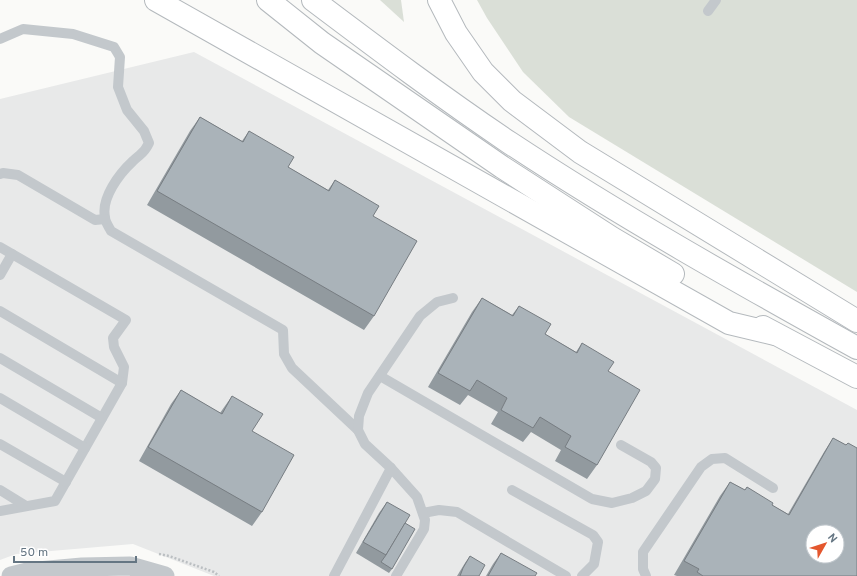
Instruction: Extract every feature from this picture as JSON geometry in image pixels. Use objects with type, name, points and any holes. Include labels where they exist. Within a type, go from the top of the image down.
[{"type":"highway","points":[[156,0],[730,323],[775,334]]},
{"type":"highway","points":[[268,0],[322,43],[502,167],[612,238],[703,293],[775,334],[857,377]]},
{"type":"highway","points":[[313,0],[389,57],[516,147],[634,221],[745,286],[857,348]]},
{"type":"highway","points":[[439,0],[456,33],[483,72],[512,101],[580,152],[857,320]]},
{"type":"street","points":[[10,576],[27,572],[82,567],[130,566],[165,576]]},
{"type":"lane","points":[[708,11],[716,0]]},
{"type":"lane","points":[[0,39],[24,29],[73,34],[114,47],[120,57],[118,86],[127,110],[144,131],[149,143],[146,151],[134,160],[119,175],[104,205],[105,219],[111,231],[283,330],[284,354],[292,368],[358,430],[365,444],[391,468],[417,497],[425,520],[424,529],[396,576]]},
{"type":"lane","points":[[0,174],[18,175],[95,220],[105,219]]},
{"type":"lane","points":[[0,247],[126,320],[113,338],[114,347],[124,367],[122,383],[55,501],[0,512]]},
{"type":"lane","points":[[0,275],[12,254]]},
{"type":"lane","points":[[358,430],[359,416],[368,393],[420,316],[437,302],[453,298]]},
{"type":"lane","points":[[0,311],[122,383]]},
{"type":"lane","points":[[0,358],[102,418]]},
{"type":"lane","points":[[380,376],[592,499],[612,503],[632,498],[646,491],[655,479],[656,468],[651,462],[621,445]]},
{"type":"lane","points":[[0,398],[85,448]]},
{"type":"lane","points":[[0,444],[66,482]]},
{"type":"lane","points":[[646,576],[643,569],[643,552],[701,467],[712,459],[725,458],[773,488]]},
{"type":"lane","points":[[334,576],[391,468]]},
{"type":"lane","points":[[0,490],[26,506]]},
{"type":"lane","points":[[512,490],[593,535],[598,542],[594,564],[582,576]]},
{"type":"lane","points":[[423,513],[439,510],[457,512],[566,576]]},
{"type":"shaded area","points":[[380,0],[401,0],[404,22]]},
{"type":"shaded area","points":[[477,0],[857,0],[857,292],[569,117],[523,72],[487,18]]},
{"type":"shaded area","points":[[194,52],[857,410],[857,576],[214,576],[133,544],[16,554],[0,560],[0,99]]},
{"type":"building","points":[[200,117],[243,142],[249,131],[294,157],[288,167],[329,191],[335,180],[379,206],[373,216],[417,241],[374,316],[157,191]]},
{"type":"building","points":[[482,298],[513,316],[519,306],[551,324],[545,334],[577,353],[582,343],[614,362],[608,371],[640,390],[597,465],[565,447],[571,436],[540,417],[533,428],[501,410],[507,398],[477,380],[470,391],[438,373]]},
{"type":"building","points":[[181,390],[222,414],[232,396],[263,414],[252,431],[294,455],[262,512],[148,447]]},
{"type":"building","points":[[833,438],[846,445],[848,443],[857,448],[857,576],[703,576],[697,572],[699,569],[684,561],[730,482],[745,490],[747,487],[773,503],[772,505],[789,515]]},
{"type":"building","points":[[387,502],[410,515],[386,555],[363,542]]},
{"type":"building","points":[[405,523],[415,529],[392,569],[381,562]]},
{"type":"building","points":[[501,553],[537,573],[535,576],[488,576]]},
{"type":"building","points":[[470,556],[485,565],[479,576],[460,576],[463,568]]}]
